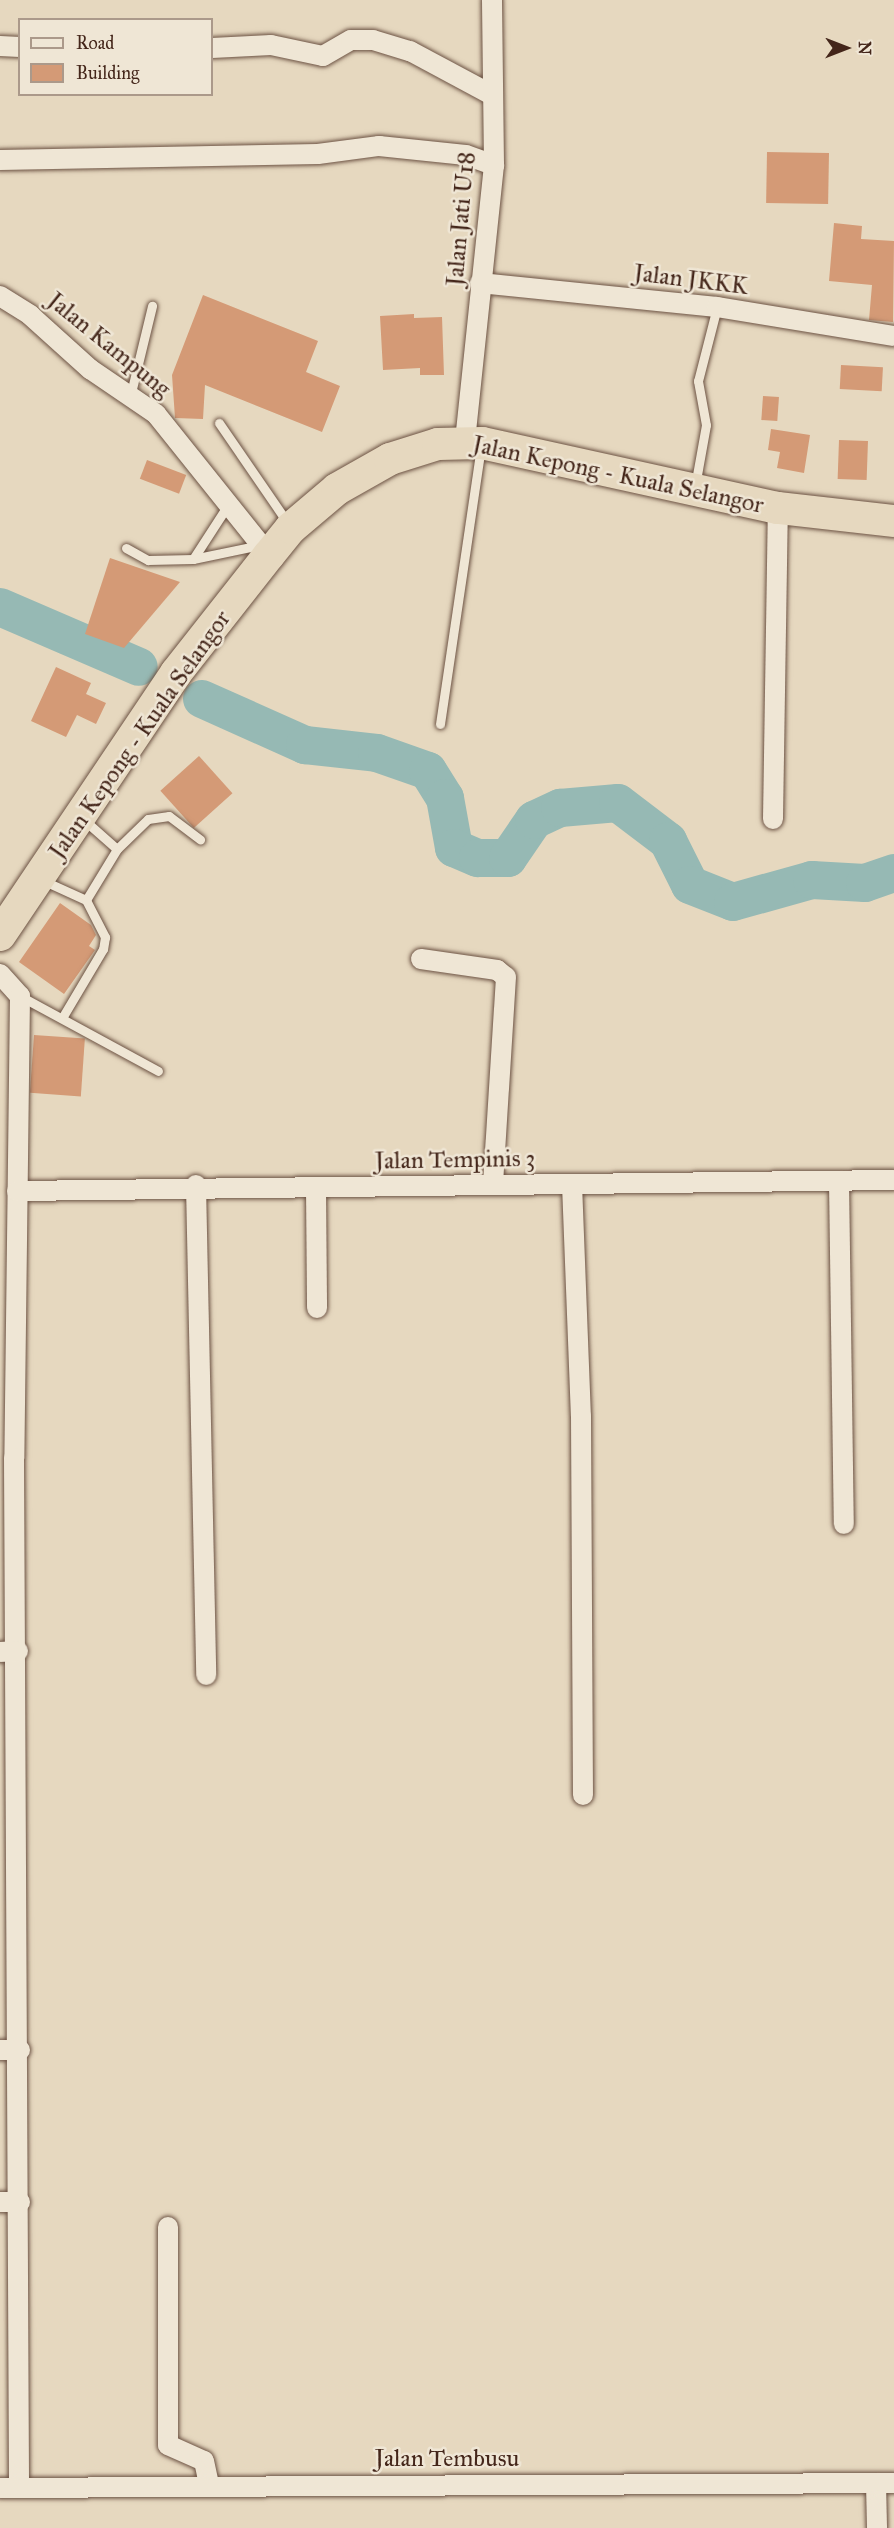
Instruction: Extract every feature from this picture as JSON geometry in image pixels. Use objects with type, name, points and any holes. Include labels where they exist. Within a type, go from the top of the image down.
[{"type":"highway","name":"Jalan Kepong - Kuala Selangor","points":[[0,934],[82,818],[176,673],[265,550],[337,489],[390,459],[474,442],[778,508],[894,521]]},
{"type":"street","name":"Jalan Jati U18","points":[[474,442],[480,283],[494,165],[492,0]]},
{"type":"street","points":[[213,48],[270,45],[323,56],[351,40],[373,40],[410,51],[492,95]]},
{"type":"street","points":[[0,46],[18,47]]},
{"type":"street","points":[[0,159],[318,154],[379,146],[466,155],[494,165]]},
{"type":"street","name":"Jalan JKKK","points":[[480,283],[717,307],[894,336]]},
{"type":"street","name":"Jalan Kampung","points":[[0,296],[156,414],[265,550]]},
{"type":"street","points":[[773,819],[778,508]]},
{"type":"street","points":[[421,959],[497,970],[506,977],[493,1185]]},
{"type":"street","points":[[0,974],[20,996],[17,1191],[7,1458],[9,1652],[20,2050],[20,2202],[9,2488]]},
{"type":"street","name":"Jalan Tempinis 3","points":[[17,1191],[196,1185],[316,1187],[894,1180]]},
{"type":"street","points":[[839,1181],[844,1524]]},
{"type":"street","points":[[572,1184],[581,1416],[583,1795]]},
{"type":"street","points":[[196,1185],[206,1675]]},
{"type":"street","points":[[316,1187],[317,1308]]},
{"type":"street","points":[[0,2050],[20,2050]]},
{"type":"street","points":[[0,2202],[20,2202]]},
{"type":"street","points":[[168,2227],[168,2445],[204,2461],[209,2485]]},
{"type":"street","points":[[877,2528],[885,2483]]},
{"type":"street","name":"Jalan Tembusu","points":[[9,2488],[209,2485],[885,2483]]},
{"type":"lane","points":[[130,396],[152,306]]},
{"type":"lane","points":[[694,490],[706,425],[698,381],[717,307]]},
{"type":"lane","points":[[219,423],[291,528]]},
{"type":"lane","points":[[440,724],[474,442]]},
{"type":"lane","points":[[193,559],[228,505]]},
{"type":"lane","points":[[126,548],[148,560],[193,559],[265,550]]},
{"type":"lane","points":[[86,900],[117,849],[159,814],[169,816],[200,839]]},
{"type":"lane","points":[[82,818],[117,849]]},
{"type":"lane","points":[[39,879],[86,900],[103,926],[104,949],[62,1018]]},
{"type":"lane","points":[[20,996],[159,1071]]},
{"type":"building","points":[[767,152],[829,153],[828,204],[766,203]]},
{"type":"building","points":[[834,223],[862,226],[861,239],[894,241],[893,322],[869,320],[872,285],[829,281]]},
{"type":"building","points":[[203,295],[318,341],[306,372],[340,386],[322,432],[205,385],[203,419],[175,418],[172,375]]},
{"type":"building","points":[[414,314],[414,318],[442,317],[444,375],[420,375],[420,368],[383,370],[380,316]]},
{"type":"building","points":[[841,365],[883,367],[882,391],[840,389]]},
{"type":"building","points":[[763,396],[779,397],[777,421],[761,420]]},
{"type":"building","points":[[771,429],[810,435],[804,473],[777,468],[780,452],[768,450]]},
{"type":"building","points":[[839,440],[868,441],[867,480],[838,479]]},
{"type":"building","points":[[147,460],[186,475],[179,494],[140,479]]},
{"type":"building","points":[[110,558],[180,582],[124,648],[85,634]]},
{"type":"building","points":[[56,667],[91,683],[86,694],[106,703],[96,724],[77,715],[66,737],[31,721]]},
{"type":"building","points":[[199,756],[232,793],[194,828],[160,791]]},
{"type":"building","points":[[60,903],[91,925],[96,935],[89,946],[95,950],[64,994],[19,962]]},
{"type":"building","points":[[34,1035],[85,1039],[81,1096],[30,1093]]},
{"type":"waterway","points":[[0,607],[139,667]]},
{"type":"waterway","points":[[202,699],[305,745],[377,753],[428,771],[445,798],[454,848],[478,858],[508,858],[534,820],[560,808],[618,803],[668,841],[690,885],[733,902],[812,880],[865,883],[894,873]]}]
